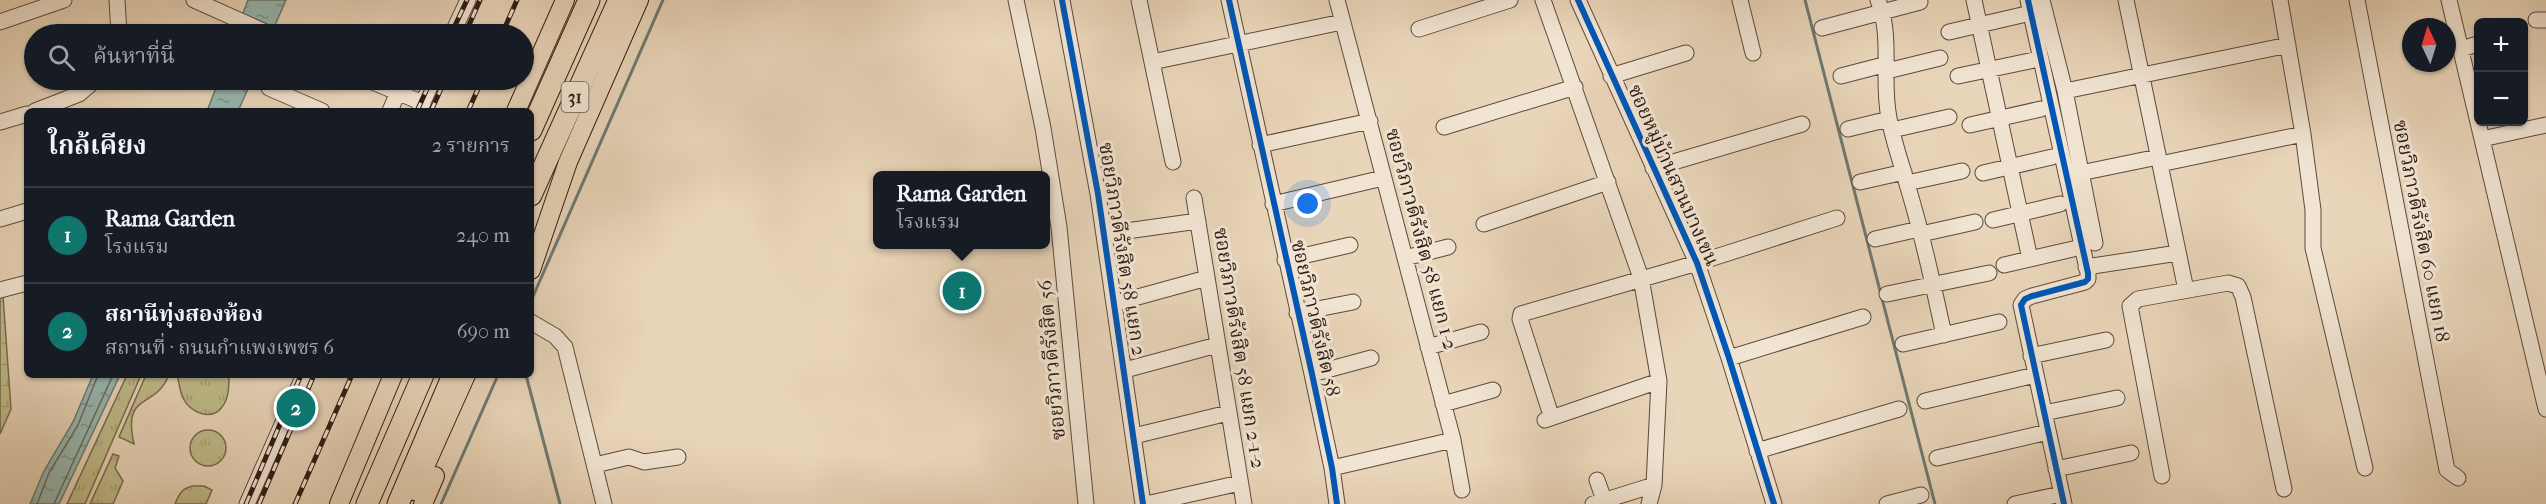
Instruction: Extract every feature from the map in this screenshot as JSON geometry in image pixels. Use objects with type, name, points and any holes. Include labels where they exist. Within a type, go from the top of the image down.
[{"type":"highway","name":"31","points":[[530,108],[576,0]]},
{"type":"highway","name":"31","points":[[534,123],[589,0]]},
{"type":"highway","name":"31","points":[[534,157],[603,0]]},
{"type":"highway","name":"31","points":[[534,188],[619,0]]},
{"type":"highway","points":[[360,504],[415,378]]},
{"type":"highway","points":[[367,504],[422,378]]},
{"type":"highway","points":[[382,504],[438,378]]},
{"type":"highway","points":[[398,504],[452,378]]},
{"type":"main road","points":[[534,71],[566,0]]},
{"type":"main road","name":"31","points":[[534,261],[568,162],[639,0]]},
{"type":"main road","points":[[517,108],[525,90]]},
{"type":"main road","points":[[339,504],[392,378]]},
{"type":"main road","points":[[350,504],[402,378]]},
{"type":"main road","points":[[409,504],[465,378]]},
{"type":"main road","points":[[423,504],[477,378]]},
{"type":"street","points":[[0,22],[64,0]]},
{"type":"street","points":[[117,0],[118,24]]},
{"type":"street","points":[[194,0],[248,24]]},
{"type":"street","points":[[457,24],[468,0]]},
{"type":"street","name":"ซอยวิภาวดีรังสิต 56","points":[[1016,0],[1045,137],[1059,227],[1086,504]]},
{"type":"street","name":"ซอยวิภาวดีรังสิต 58 แยก 2","points":[[1062,0],[1105,234],[1145,504]]},
{"type":"street","points":[[1139,0],[1173,162]]},
{"type":"street","name":"ซอยวิภาวดีรังสิต 58","points":[[1229,0],[1332,468],[1337,504]]},
{"type":"street","name":"ซอยวิภาวดีรังสิต 58 แยก 1-2","points":[[1336,0],[1370,121],[1443,404],[1462,490]]},
{"type":"street","points":[[1419,29],[1510,0]]},
{"type":"street","points":[[1543,0],[1641,278],[1659,381],[1654,484],[1649,504]]},
{"type":"street","name":"ซอยหมู่บ้านสวนบางเขน","points":[[1578,0],[1697,263],[1774,504]]},
{"type":"street","points":[[1740,0],[1753,53]]},
{"type":"street","points":[[1974,0],[2030,259]]},
{"type":"street","points":[[2015,504],[2063,499],[2021,305],[2025,298],[2085,282],[2088,279],[2028,0]]},
{"type":"street","points":[[2042,0],[2065,91],[2095,243]]},
{"type":"street","points":[[2126,0],[2186,290]]},
{"type":"street","points":[[2280,0],[2303,134],[2313,210],[2313,248],[2365,468]]},
{"type":"street","name":"ซอยวิภาวดีรังสิต 60 แยก 18","points":[[2357,0],[2452,474]]},
{"type":"street","points":[[2449,0],[2546,409]]},
{"type":"street","points":[[1822,28],[1880,6],[1920,2]]},
{"type":"street","points":[[1880,6],[1888,46],[1890,124],[1920,232],[1944,335]]},
{"type":"street","points":[[1949,32],[2022,15]]},
{"type":"street","points":[[1152,62],[1342,22]]},
{"type":"street","points":[[2065,91],[2288,45]]},
{"type":"street","points":[[2461,49],[2474,45]]},
{"type":"street","points":[[1611,76],[1686,53]]},
{"type":"street","points":[[1841,76],[1940,58]]},
{"type":"street","points":[[1958,76],[2034,60]]},
{"type":"street","points":[[1444,127],[1575,87]]},
{"type":"street","points":[[43,108],[79,94],[84,90]]},
{"type":"street","points":[[274,90],[315,108]]},
{"type":"street","points":[[394,90],[421,107],[429,90]]},
{"type":"street","points":[[391,108],[399,92]]},
{"type":"street","points":[[1971,125],[2042,109]]},
{"type":"street","points":[[0,122],[24,115]]},
{"type":"street","points":[[1848,129],[1950,117]]},
{"type":"street","points":[[1260,145],[1370,121]]},
{"type":"street","points":[[1653,168],[1802,124]]},
{"type":"street","points":[[2482,139],[2546,125]]},
{"type":"street","points":[[2090,171],[2159,161],[2303,134]]},
{"type":"street","points":[[1983,173],[2052,157]]},
{"type":"street","points":[[1860,182],[1962,171]]},
{"type":"street","points":[[1273,204],[1383,178]]},
{"type":"street","points":[[1484,224],[1608,182]]},
{"type":"street","name":"ซอยวิภาวดีรังสิต 58 แยก 2-1-2","points":[[1194,198],[1244,504]]},
{"type":"street","points":[[1993,220],[2060,204]]},
{"type":"street","points":[[0,219],[24,212]]},
{"type":"street","points":[[1659,381],[1547,415],[1520,319],[1521,314],[1697,263],[1837,218]]},
{"type":"street","points":[[1105,234],[1198,221]]},
{"type":"street","points":[[1875,239],[1975,222]]},
{"type":"street","points":[[1285,260],[1350,245]]},
{"type":"street","points":[[1405,258],[1448,247]]},
{"type":"street","points":[[2004,264],[2073,249]]},
{"type":"street","points":[[2086,267],[2178,253]]},
{"type":"street","points":[[1887,294],[1989,273]]},
{"type":"street","points":[[1116,303],[1207,278]]},
{"type":"street","points":[[2162,476],[2130,306],[2138,299],[2228,283],[2238,286],[2242,291],[2284,489]]},
{"type":"street","points":[[0,290],[24,284]]},
{"type":"street","points":[[1298,314],[1353,302]]},
{"type":"street","points":[[1729,358],[1863,317]]},
{"type":"street","points":[[1903,344],[1999,322]]},
{"type":"street","points":[[534,324],[555,336],[565,347],[604,504]]},
{"type":"street","points":[[1428,347],[1481,332]]},
{"type":"street","points":[[2031,356],[2106,340]]},
{"type":"street","points":[[1125,370],[1217,345]]},
{"type":"street","points":[[1312,375],[1371,358]]},
{"type":"street","points":[[1925,401],[2035,375]]},
{"type":"street","points":[[247,504],[303,378]]},
{"type":"street","points":[[1443,404],[1493,390]]},
{"type":"street","points":[[2044,413],[2117,398]]},
{"type":"street","points":[[1757,451],[1899,409]]},
{"type":"street","points":[[1134,436],[1228,413]]},
{"type":"street","points":[[1936,458],[2048,432]]},
{"type":"street","points":[[1332,468],[1452,440]]},
{"type":"street","points":[[2056,469],[2131,453]]},
{"type":"street","points":[[595,465],[629,457],[644,462],[678,457]]},
{"type":"street","points":[[1597,480],[1599,502],[1654,484]]},
{"type":"street","points":[[1145,504],[1240,483]]},
{"type":"street","points":[[1887,504],[1921,495]]},
{"type":"green space","points":[[3,296],[11,409],[0,434],[0,297]]},
{"type":"green space","points":[[126,378],[140,378],[85,504],[67,504]]},
{"type":"green space","points":[[145,378],[167,378],[156,393],[136,408],[132,416],[131,427],[134,444],[119,437]]},
{"type":"green space","points":[[178,378],[229,378],[226,400],[212,414],[201,413],[190,407],[180,390]]},
{"type":"green space","points":[[208,430],[221,435],[226,448],[221,461],[208,466],[195,461],[190,448],[195,435]]},
{"type":"green space","points":[[113,454],[119,456],[115,468],[123,481],[113,504],[90,504]]},
{"type":"green space","points":[[193,486],[204,486],[212,490],[206,504],[175,504],[181,492]]},
{"type":"water","points":[[248,0],[286,0],[275,24],[239,24]]},
{"type":"water","points":[[215,90],[247,90],[239,108],[208,108]]},
{"type":"water","points":[[92,378],[119,378],[59,504],[30,504],[44,471],[73,422]]},
{"type":"waterway","points":[[534,294],[663,0]]},
{"type":"waterway","points":[[1805,0],[1935,504]]},
{"type":"waterway","points":[[441,504],[497,378]]},
{"type":"waterway","points":[[527,378],[560,504]]},
{"type":"railway","points":[[456,24],[467,0]]},
{"type":"railway","points":[[469,24],[480,0]]},
{"type":"railway","points":[[506,24],[517,0]]},
{"type":"railway","points":[[418,108],[426,90]]},
{"type":"railway","points":[[432,108],[440,90]]},
{"type":"railway","points":[[469,108],[477,90]]},
{"type":"railway","points":[[246,504],[300,378]]},
{"type":"railway","points":[[259,504],[313,378]]},
{"type":"railway","points":[[295,504],[351,378]]},
{"type":"cycle path","points":[[1062,0],[1098,194],[1143,504]]},
{"type":"cycle path","points":[[1229,0],[1312,374],[1332,468],[1337,504]]},
{"type":"cycle path","points":[[1578,0],[1697,263],[1774,504]]},
{"type":"cycle path","points":[[2028,0],[2088,273],[2088,279],[2085,282],[2032,296],[2025,299],[2021,305],[2064,504]]},
{"type":"place","name":"Rama Garden","points":[[962,291]]},
{"type":"place","name":"สถานีทุ่งสองห้อง","points":[[296,408]]}]
